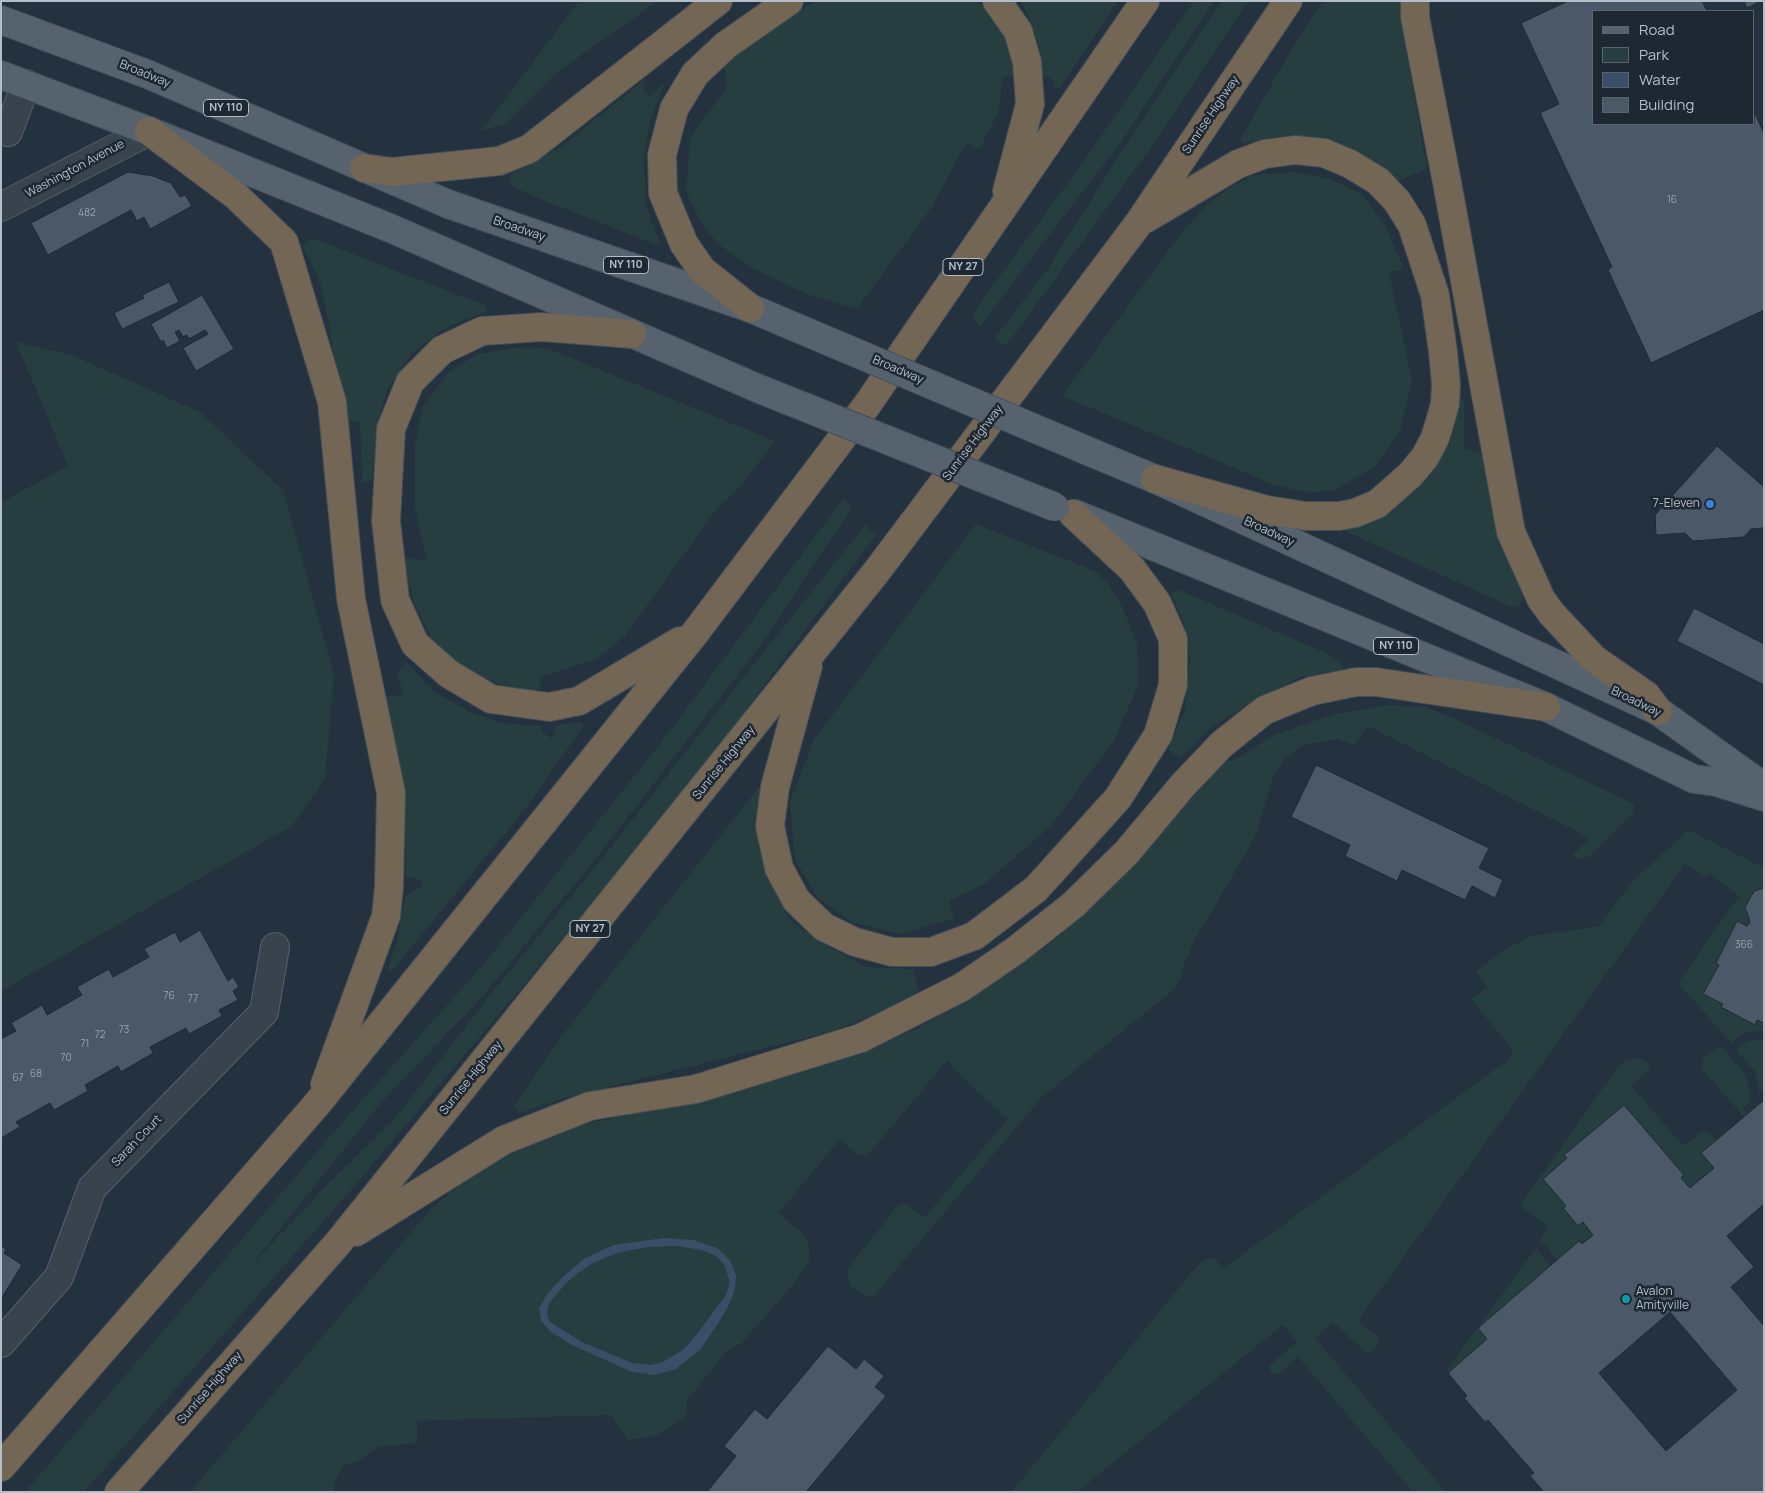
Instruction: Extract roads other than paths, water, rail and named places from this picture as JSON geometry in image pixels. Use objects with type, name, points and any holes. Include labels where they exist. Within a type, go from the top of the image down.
[{"type":"highway","points":[[364,168],[392,172],[500,161],[529,149],[718,1]]},
{"type":"highway","points":[[750,308],[702,270],[684,244],[663,193],[662,155],[674,109],[695,74],[726,45],[789,1]]},
{"type":"highway","points":[[997,1],[1018,31],[1027,62],[1030,104],[1002,211]]},
{"type":"highway","name":"NY 27","points":[[1,1467],[318,1104],[695,633],[867,405],[1145,1]]},
{"type":"highway","name":"Sunrise Highway","points":[[119,1492],[338,1243],[811,656],[1138,224],[1288,1]]},
{"type":"highway","points":[[1415,1],[1415,17],[1511,532],[1540,599],[1552,614],[1594,659],[1646,695],[1658,711]]},
{"type":"highway","points":[[148,131],[235,195],[284,242],[332,402],[351,599],[391,793],[386,916],[318,1104]]},
{"type":"highway","points":[[1138,224],[1238,164],[1265,154],[1295,150],[1324,153],[1350,164],[1378,181],[1397,201],[1412,225],[1434,295],[1446,385],[1441,418],[1435,438],[1425,457],[1410,475],[1377,504],[1355,513],[1339,516],[1306,516],[1267,510],[1156,479]]},
{"type":"highway","points":[[632,334],[542,327],[482,331],[442,350],[410,382],[391,429],[386,521],[395,600],[416,644],[449,674],[491,699],[549,707],[579,701],[695,633]]},
{"type":"highway","points":[[811,656],[775,787],[770,826],[779,868],[796,900],[824,927],[855,942],[892,952],[931,952],[974,936],[1036,889],[1118,798],[1158,735],[1174,685],[1173,640],[1157,603],[1132,569],[1064,510]]},
{"type":"highway","points":[[338,1243],[504,1140],[590,1106],[696,1089],[861,1038],[962,987],[1016,950],[1073,904],[1127,852],[1183,785],[1222,744],[1265,710],[1312,691],[1356,682],[1376,682],[1546,707]]},
{"type":"main road","name":"Broadway","points":[[1,20],[147,74],[448,204],[750,308],[1156,479],[1658,711],[1764,787]]},
{"type":"main road","name":"NY 110","points":[[13,80],[148,131],[390,228],[757,388],[1064,510],[1546,707],[1694,779],[1716,782],[1764,797]]},
{"type":"street","points":[[4,134],[13,80]]},
{"type":"street","name":"Washington Avenue","points":[[1,207],[148,131]]},
{"type":"street","name":"Sarah Court","points":[[1,1343],[59,1277],[92,1188],[264,1012],[275,947]]},
{"type":"water","points":[[664,1238],[693,1240],[717,1248],[732,1264],[736,1275],[735,1289],[728,1307],[700,1350],[676,1369],[655,1375],[632,1372],[572,1345],[551,1332],[541,1321],[539,1308],[548,1293],[564,1276],[585,1258],[614,1245]],"holes":[[[676,1246],[702,1250],[716,1256],[724,1264],[730,1282],[726,1295],[683,1350],[663,1362],[651,1365],[632,1363],[582,1342],[550,1322],[547,1315],[549,1303],[567,1282],[591,1264],[625,1251],[649,1247]]]},
{"type":"place","name":"7-Eleven","points":[[1710,504]]},
{"type":"place","name":"Avalon Amityville","points":[[1626,1299]]}]
